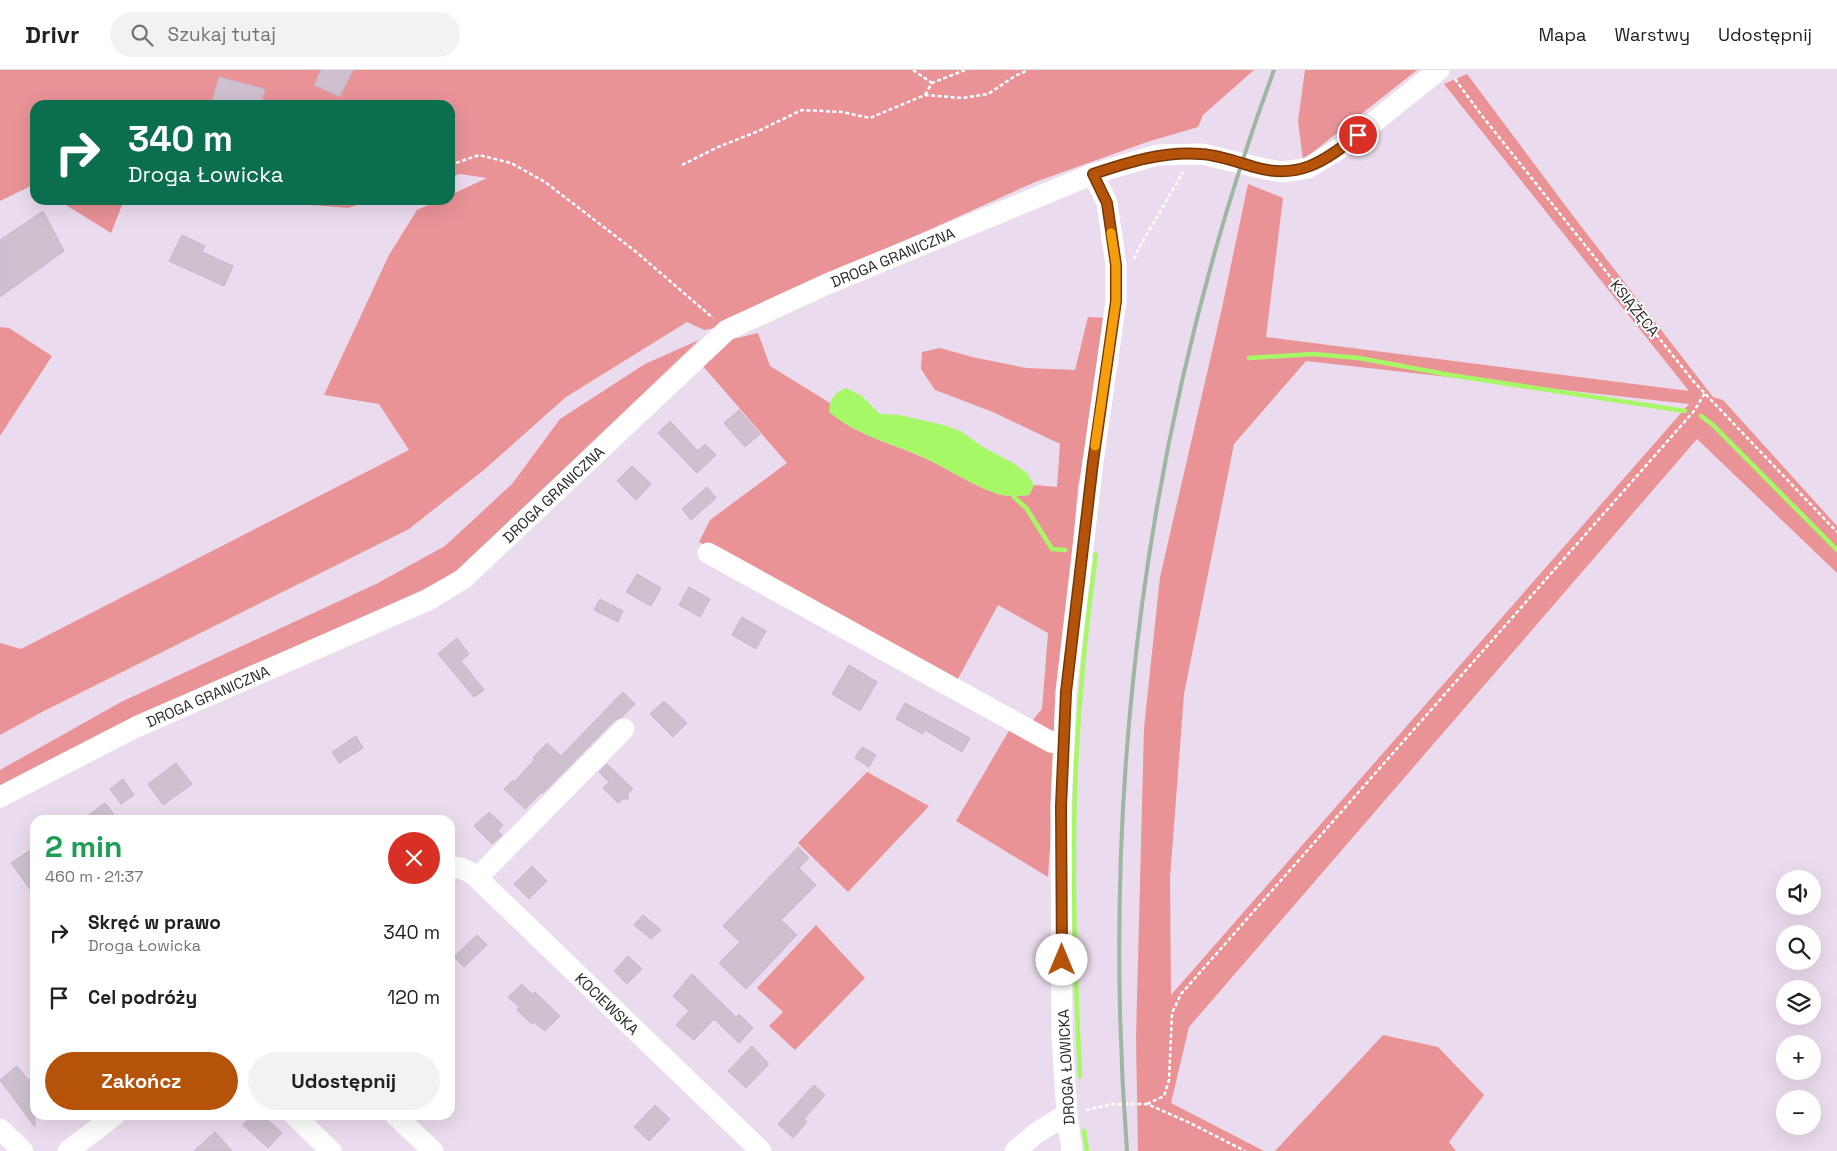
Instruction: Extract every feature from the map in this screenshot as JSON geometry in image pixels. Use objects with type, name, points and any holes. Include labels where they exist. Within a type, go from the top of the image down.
[{"type":"street","points":[[1093,174],[1157,155],[1202,154],[1284,172],[1308,168],[1344,146],[1446,74]]},
{"type":"street","name":"DROGA GRANICZNA","points":[[0,797],[136,727],[428,600],[463,579],[727,330],[827,284],[1093,174]]},
{"type":"street","name":"DROGA ŁOWICKA","points":[[1072,1151],[1067,1114],[1062,1036],[1061,806],[1066,692],[1093,462],[1116,301],[1116,265],[1107,203],[1093,174]]},
{"type":"street","points":[[708,553],[1051,742],[1064,744]]},
{"type":"street","points":[[477,878],[624,729]]},
{"type":"street","name":"KOCIEWSKA","points":[[455,867],[461,868],[477,878],[761,1151]]},
{"type":"street","points":[[1015,1151],[1038,1132],[1067,1114]]},
{"type":"street","points":[[68,1151],[108,1120]]},
{"type":"street","points":[[299,1120],[331,1151]]},
{"type":"street","points":[[400,1120],[433,1151]]},
{"type":"street","points":[[0,1129],[23,1151]]},
{"type":"path","points":[[913,70],[932,83]]},
{"type":"path","points":[[925,95],[932,83],[965,70]]},
{"type":"path","points":[[682,165],[802,110],[842,112],[870,118],[925,95],[962,98],[988,94],[1028,70]]},
{"type":"path","name":"KSIĄŻĘCA","points":[[1446,74],[1489,125],[1694,382],[1837,532]]},
{"type":"path","points":[[1132,265],[1139,248],[1180,175],[1202,154]]},
{"type":"path","points":[[455,163],[480,155],[511,163],[545,182],[635,251],[727,330]]},
{"type":"path","points":[[1146,1104],[1164,1096],[1170,1080],[1172,1013],[1180,994],[1694,411],[1705,393]]},
{"type":"path","points":[[1067,1114],[1113,1104],[1146,1104],[1190,1122],[1245,1151]]},
{"type":"shaded area","points":[[0,70],[1254,70],[1203,115],[1198,127],[1147,142],[1035,182],[911,238],[750,321],[704,330],[687,322],[566,397],[485,469],[409,529],[42,712],[0,735],[0,643],[21,649],[409,450],[379,404],[324,395],[389,255],[417,210],[428,205],[455,205],[455,193],[487,178],[460,174],[455,176],[455,100],[30,100],[30,186],[0,201]]},
{"type":"shaded area","points":[[1305,70],[1417,70],[1303,160],[1298,121]]},
{"type":"shaded area","points":[[1467,74],[1577,221],[1713,397],[1723,400],[1837,526],[1837,573],[1697,439],[1189,1027],[1171,1103],[1264,1151],[1138,1151],[1136,1038],[1144,728],[1160,577],[1222,308],[1248,184],[1283,198],[1266,337],[1689,391],[1444,84]],"holes":[[[1306,361],[1689,404],[1171,995],[1170,878],[1184,694],[1234,444]]]},
{"type":"shaded area","points":[[66,205],[122,205],[111,233]]},
{"type":"shaded area","points":[[311,205],[357,205],[348,208]]},
{"type":"shaded area","points":[[1088,317],[1108,318],[1078,487],[1064,645],[1048,877],[956,821],[1010,729],[1033,720],[1042,709],[1048,633],[998,605],[955,684],[699,542],[710,520],[787,463],[702,365],[729,340],[758,333],[770,366],[830,403],[830,412],[849,426],[925,458],[995,493],[1007,496],[1029,495],[1034,485],[1057,487],[1060,444],[993,412],[935,390],[921,369],[922,352],[940,348],[972,357],[1026,368],[1075,370]]},
{"type":"shaded area","points":[[0,327],[9,328],[52,356],[0,436]]},
{"type":"shaded area","points":[[699,340],[457,571],[420,591],[129,721],[0,788],[0,770],[121,702],[376,584],[445,546],[512,484],[560,419],[645,364]]},
{"type":"shaded area","points":[[846,388],[862,396],[880,414],[899,415],[947,426],[962,432],[1027,473],[1034,485],[1029,495],[1007,496],[995,493],[926,458],[849,426],[829,412],[833,397]]},
{"type":"shaded area","points":[[867,772],[929,806],[848,892],[798,843]]},
{"type":"shaded area","points":[[816,925],[865,978],[795,1050],[769,1026],[783,1012],[757,988]]},
{"type":"shaded area","points":[[1383,1035],[1438,1047],[1484,1095],[1449,1142],[1456,1151],[1275,1151]]},
{"type":"building","points":[[321,70],[353,70],[340,97],[314,85]]},
{"type":"building","points":[[219,77],[265,89],[262,100],[213,100]]},
{"type":"building","points":[[43,211],[64,251],[0,297],[0,240]]},
{"type":"building","points":[[182,235],[205,246],[202,252],[233,266],[224,286],[169,261]]},
{"type":"building","points":[[739,410],[760,434],[745,447],[724,423]]},
{"type":"building","points":[[670,421],[698,451],[705,444],[716,455],[697,473],[658,433]]},
{"type":"building","points":[[632,466],[651,484],[636,500],[617,481]]},
{"type":"building","points":[[707,487],[716,498],[691,520],[682,509]]},
{"type":"building","points":[[637,574],[661,588],[651,606],[626,592]]},
{"type":"building","points":[[689,587],[710,599],[700,617],[679,605]]},
{"type":"building","points":[[600,599],[623,611],[618,622],[594,610]]},
{"type":"building","points":[[742,617],[766,631],[756,649],[732,635]]},
{"type":"building","points":[[457,638],[469,654],[461,661],[484,690],[474,697],[438,654]]},
{"type":"building","points":[[849,665],[877,682],[860,711],[832,694]]},
{"type":"building","points":[[623,692],[635,704],[622,717],[615,720],[525,809],[504,789],[513,780],[514,782],[547,743],[561,756]]},
{"type":"building","points":[[664,701],[687,723],[673,737],[650,714]]},
{"type":"building","points":[[905,703],[970,738],[962,752],[925,730],[923,734],[896,719]]},
{"type":"building","points":[[356,736],[363,748],[339,763],[332,752]]},
{"type":"building","points":[[862,747],[876,755],[869,767],[855,758]]},
{"type":"building","points":[[176,763],[192,784],[163,805],[148,784]]},
{"type":"building","points":[[607,764],[633,789],[628,793],[628,799],[623,799],[618,803],[603,788],[609,782],[599,772]]},
{"type":"building","points":[[123,779],[134,795],[121,804],[110,789]]},
{"type":"building","points":[[105,803],[114,815],[89,815]]},
{"type":"building","points":[[489,812],[503,825],[498,831],[502,835],[492,844],[474,826]]},
{"type":"building","points":[[798,847],[809,858],[799,868],[816,885],[781,920],[797,935],[746,989],[719,963],[740,942],[723,926]]},
{"type":"building","points":[[30,850],[30,889],[11,863]]},
{"type":"building","points":[[532,866],[547,881],[529,899],[514,884]]},
{"type":"building","points":[[643,915],[661,930],[651,939],[634,925]]},
{"type":"building","points":[[477,935],[487,945],[464,967],[455,956]]},
{"type":"building","points":[[628,956],[642,969],[627,984],[614,971]]},
{"type":"building","points":[[692,974],[736,1017],[739,1014],[753,1028],[739,1043],[714,1019],[694,1040],[676,1025],[689,1011],[673,996]]},
{"type":"building","points":[[522,984],[532,994],[535,992],[560,1016],[545,1031],[534,1022],[532,1024],[517,1010],[519,1007],[508,997]]},
{"type":"building","points":[[752,1046],[769,1064],[746,1088],[728,1071]]},
{"type":"building","points":[[17,1066],[28,1080],[30,1079],[30,1120],[35,1120],[35,1127],[0,1080]]},
{"type":"building","points":[[814,1085],[825,1095],[804,1119],[807,1122],[793,1138],[778,1124]]},
{"type":"building","points":[[655,1105],[670,1119],[649,1141],[634,1127]]},
{"type":"building","points":[[248,1120],[268,1120],[282,1133],[268,1148],[243,1125]]},
{"type":"building","points":[[215,1132],[232,1151],[194,1151]]},
{"type":"waterway","points":[[1249,358],[1313,354],[1359,358],[1450,375],[1685,411]]},
{"type":"waterway","points":[[1701,416],[1713,425],[1837,550]]},
{"type":"waterway","points":[[1014,497],[1027,509],[1052,549],[1065,550]]},
{"type":"waterway","points":[[1080,1076],[1075,955],[1074,834],[1080,694],[1096,555],[1087,553]]},
{"type":"waterway","points":[[1084,1131],[1087,1151]]},
{"type":"railway","points":[[1127,1151],[1120,1014],[1120,876],[1128,739],[1142,602],[1164,467],[1194,333],[1230,200],[1274,70]]},
{"type":"slow traffic","points":[[1095,446],[1116,301],[1116,265],[1111,233]]},
{"type":"route","points":[[1062,960],[1061,806],[1066,692],[1093,462],[1116,301],[1116,265],[1107,203],[1093,174],[1157,155],[1187,154],[1202,154],[1284,172],[1308,168],[1319,163],[1358,135]]}]
